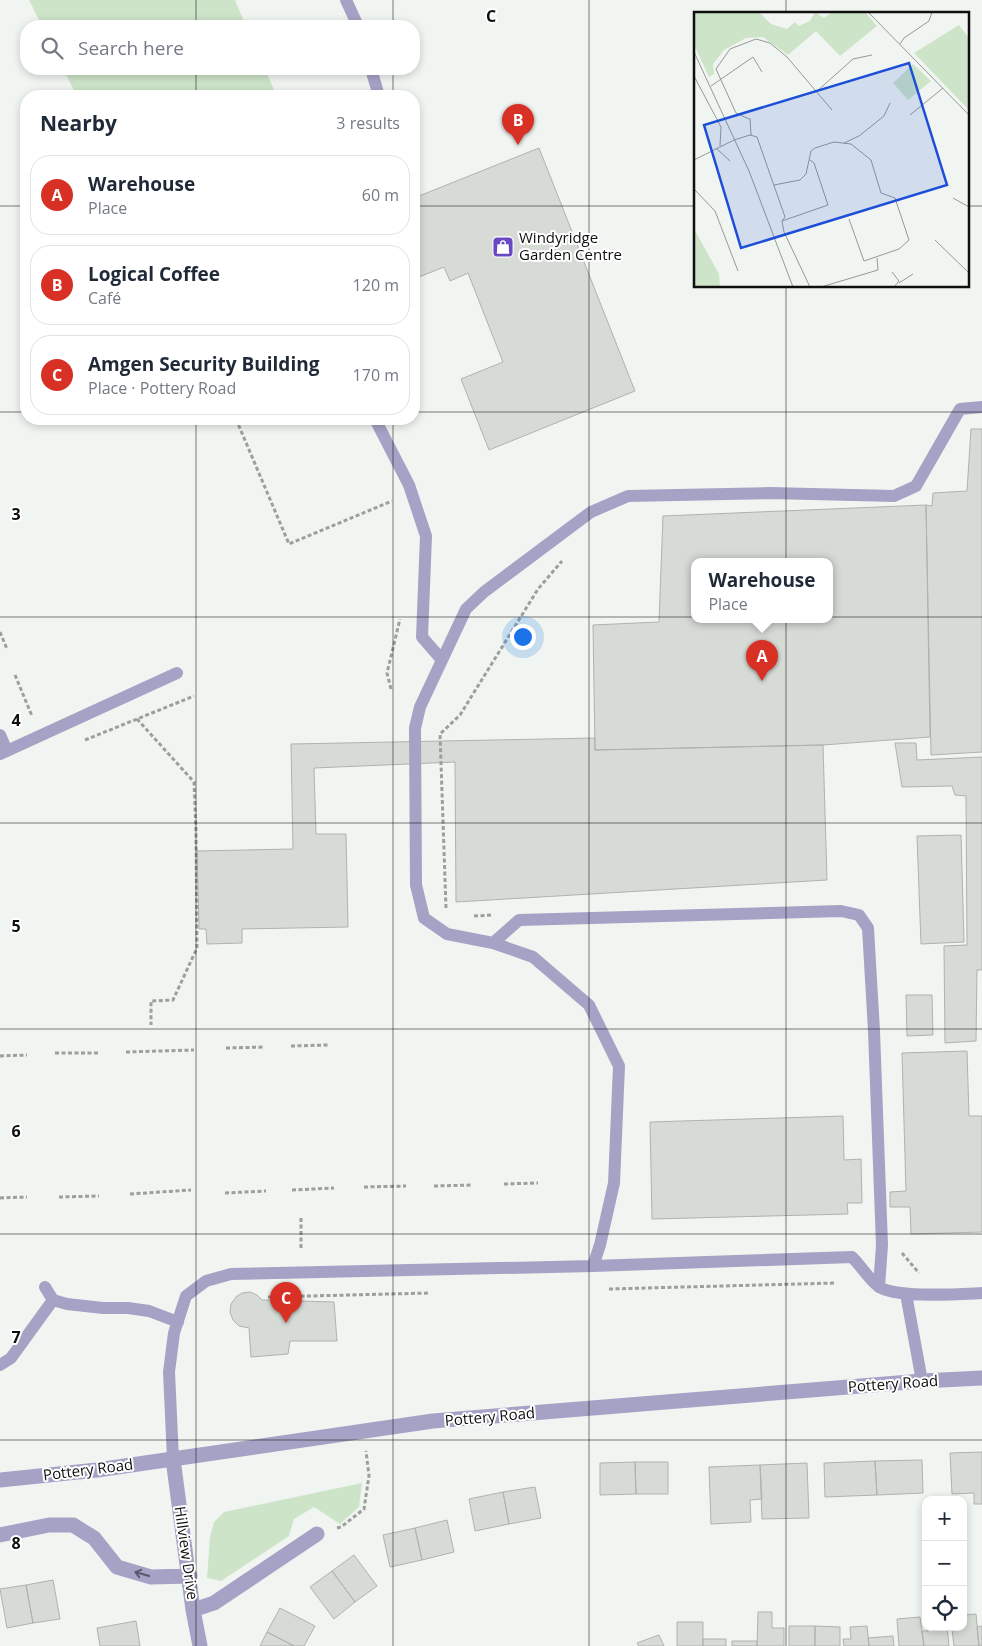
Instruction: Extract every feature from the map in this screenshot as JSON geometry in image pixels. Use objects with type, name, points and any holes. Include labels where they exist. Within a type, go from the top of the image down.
[{"type":"street","name":"Pottery Road","points":[[0,1480],[173,1460],[433,1421],[922,1381],[982,1378]]},
{"type":"street","name":"Hillview Drive","points":[[173,1460],[200,1646]]},
{"type":"street","points":[[0,1535],[49,1525],[73,1525],[94,1538],[117,1567],[151,1577],[190,1576]]},
{"type":"street","points":[[194,1610],[214,1603],[317,1534]]},
{"type":"lane","points":[[346,0],[355,20]]},
{"type":"lane","points":[[373,75],[377,90]]},
{"type":"lane","points":[[593,1266],[600,1245],[614,1182],[619,1066],[589,1005],[534,957],[493,943],[447,934],[424,918],[416,885],[415,728],[420,707],[466,610],[484,592],[591,512],[628,496],[770,493],[894,496],[916,486],[960,409],[982,407]]},
{"type":"lane","points":[[378,425],[408,485],[426,536],[422,637],[442,660]]},
{"type":"lane","points":[[0,735],[4,752],[177,673]]},
{"type":"lane","points":[[493,943],[519,920],[841,912],[859,915],[868,928],[874,1031],[882,1245],[879,1287]]},
{"type":"lane","points":[[173,1460],[169,1372],[174,1333],[186,1296],[206,1282],[231,1274],[593,1266],[852,1257],[879,1287],[906,1294],[982,1293]]},
{"type":"lane","points":[[45,1287],[53,1300],[67,1304],[149,1311],[178,1322]]},
{"type":"lane","points":[[906,1294],[922,1381]]},
{"type":"lane","points":[[0,1366],[11,1358],[53,1300]]},
{"type":"path","points":[[239,425],[289,544],[394,500],[397,509]]},
{"type":"path","points":[[446,913],[440,734],[460,715],[538,589],[564,559]]},
{"type":"path","points":[[391,689],[387,673],[400,618]]},
{"type":"path","points":[[0,632],[7,649]]},
{"type":"path","points":[[16,675],[34,720]]},
{"type":"path","points":[[84,741],[194,696]]},
{"type":"path","points":[[137,719],[194,782],[197,948],[173,1000],[151,1001],[151,1025]]},
{"type":"path","points":[[470,916],[498,914]]},
{"type":"path","points":[[291,1046],[328,1045]]},
{"type":"path","points":[[226,1048],[265,1047]]},
{"type":"path","points":[[126,1052],[194,1050]]},
{"type":"path","points":[[55,1053],[98,1053]]},
{"type":"path","points":[[0,1056],[27,1055]]},
{"type":"path","points":[[504,1184],[538,1183]]},
{"type":"path","points":[[434,1186],[472,1185]]},
{"type":"path","points":[[364,1187],[406,1186]]},
{"type":"path","points":[[292,1190],[334,1188]]},
{"type":"path","points":[[130,1194],[191,1190]]},
{"type":"path","points":[[225,1193],[266,1191]]},
{"type":"path","points":[[59,1197],[98,1196]]},
{"type":"path","points":[[0,1198],[27,1197]]},
{"type":"path","points":[[301,1217],[301,1248]]},
{"type":"path","points":[[317,1534],[341,1527],[364,1509],[369,1476],[364,1431]]},
{"type":"green space","points":[[29,0],[235,0],[243,20],[39,20]]},
{"type":"green space","points":[[66,75],[268,75],[274,90],[74,90]]},
{"type":"green space","points":[[362,1483],[359,1507],[340,1524],[314,1507],[294,1519],[289,1536],[221,1581],[207,1578],[210,1537],[214,1522],[224,1512]]},
{"type":"building","name":"Windyridge Garden Centre","points":[[539,148],[635,391],[489,450],[461,379],[503,362],[468,273],[450,281],[444,267],[420,277],[420,196]]},
{"type":"building","points":[[971,429],[982,429],[982,752],[931,755],[926,505],[932,506],[933,493],[967,491]]},
{"type":"building","points":[[926,505],[930,737],[823,745],[595,750],[593,625],[659,622],[663,516]]},
{"type":"building","points":[[595,738],[595,750],[823,745],[827,880],[456,902],[455,762],[314,768],[316,834],[346,834],[348,927],[242,929],[242,943],[207,944],[206,929],[199,929],[197,851],[293,849],[291,744]]},
{"type":"building","points":[[895,743],[916,743],[917,760],[982,757],[982,970],[977,970],[976,1041],[945,1043],[944,946],[967,945],[966,796],[955,795],[952,786],[902,787]]},
{"type":"building","points":[[961,835],[964,942],[921,944],[917,836]]},
{"type":"building","points":[[906,995],[932,995],[933,1035],[907,1036]]},
{"type":"building","points":[[967,1051],[969,1116],[982,1116],[982,1232],[911,1234],[910,1207],[890,1207],[890,1192],[906,1191],[902,1053]]},
{"type":"building","points":[[843,1116],[844,1160],[861,1159],[862,1203],[847,1203],[848,1214],[652,1219],[650,1122]]},
{"type":"building","points":[[250,1292],[262,1300],[334,1302],[337,1341],[290,1341],[288,1354],[251,1357],[249,1328],[239,1326],[233,1320],[230,1312],[231,1304],[236,1297],[242,1293]]},
{"type":"building","points":[[982,1452],[982,1504],[974,1504],[974,1493],[952,1494],[950,1453]]},
{"type":"building","points":[[922,1460],[923,1493],[877,1495],[875,1461]]},
{"type":"building","points":[[875,1461],[877,1495],[825,1497],[824,1463]]},
{"type":"building","points":[[635,1462],[636,1494],[600,1495],[600,1463]]},
{"type":"building","points":[[635,1462],[668,1462],[668,1494],[636,1494]]},
{"type":"building","points":[[807,1463],[809,1518],[762,1519],[760,1465]]},
{"type":"building","points":[[760,1465],[762,1499],[750,1500],[751,1522],[711,1524],[709,1467]]},
{"type":"building","points":[[535,1487],[541,1518],[509,1524],[503,1492]]},
{"type":"building","points":[[503,1492],[509,1524],[475,1531],[469,1499]]},
{"type":"building","points":[[447,1520],[454,1552],[422,1560],[415,1528]]},
{"type":"building","points":[[415,1528],[422,1560],[390,1567],[383,1535]]},
{"type":"building","points":[[354,1555],[377,1586],[355,1602],[332,1571]]},
{"type":"building","points":[[332,1571],[355,1602],[334,1619],[310,1587]]},
{"type":"building","points":[[53,1580],[60,1619],[33,1623],[26,1585]]},
{"type":"building","points":[[26,1585],[33,1623],[7,1628],[0,1589]]},
{"type":"building","points":[[280,1608],[315,1626],[304,1646],[294,1646],[267,1632]]},
{"type":"building","points":[[758,1612],[772,1612],[772,1628],[784,1628],[784,1646],[757,1646]]},
{"type":"building","points":[[976,1614],[979,1646],[954,1646],[952,1631],[967,1631],[967,1615]]},
{"type":"building","points":[[920,1617],[924,1646],[899,1646],[897,1619]]},
{"type":"building","points":[[136,1621],[140,1646],[100,1646],[97,1628]]},
{"type":"building","points":[[677,1622],[703,1622],[703,1646],[677,1646]]},
{"type":"building","points":[[789,1626],[815,1626],[815,1646],[789,1646]]},
{"type":"building","points":[[815,1626],[840,1627],[840,1646],[815,1646]]},
{"type":"building","points":[[867,1626],[869,1646],[844,1646],[843,1639],[851,1639],[850,1627]]},
{"type":"building","points":[[982,1626],[982,1646],[979,1646],[977,1627]]},
{"type":"building","points":[[922,1631],[947,1631],[949,1646],[924,1646]]},
{"type":"building","points":[[267,1632],[294,1646],[260,1646]]},
{"type":"building","points":[[659,1635],[664,1646],[639,1646],[637,1643]]},
{"type":"building","points":[[893,1636],[894,1646],[869,1646],[868,1638]]},
{"type":"building","points":[[703,1639],[726,1639],[726,1646],[703,1646]]},
{"type":"building","points":[[732,1641],[757,1641],[757,1646],[732,1646]]},
{"type":"place","name":"Logical Coffee","points":[[518,145]]},
{"type":"place","name":"Windyridge Garden Centre","points":[[503,247]]},
{"type":"place","name":"Warehouse","points":[[762,681]]},
{"type":"place","name":"Amgen Security Building","points":[[286,1323]]}]
